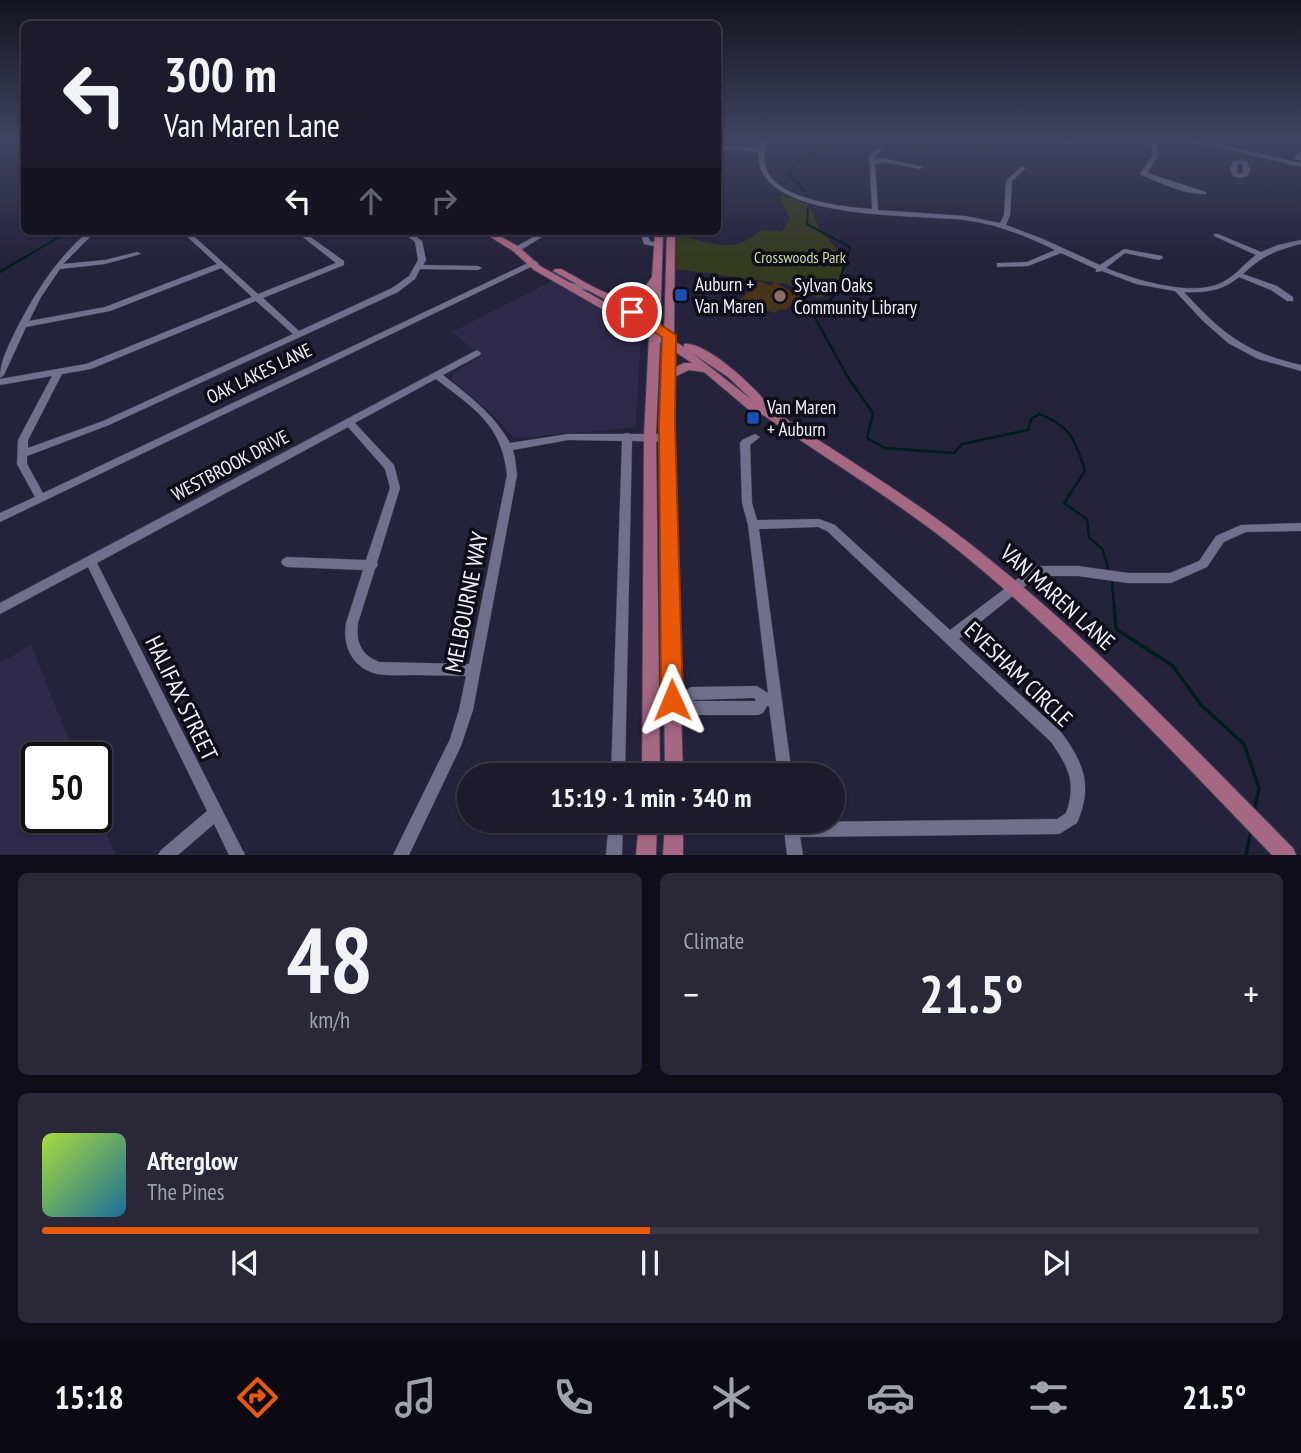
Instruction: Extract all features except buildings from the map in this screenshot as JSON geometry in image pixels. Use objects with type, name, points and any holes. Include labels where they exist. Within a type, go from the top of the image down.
[{"type":"main road","name":"VAN MAREN LANE","points":[[492,235],[516,249],[535,263],[537,268],[710,360],[761,401],[767,412]]},
{"type":"main road","points":[[651,763],[650,435],[659,235]]},
{"type":"main road","points":[[671,235],[667,438],[678,700],[675,763]]},
{"type":"main road","name":"VAN MAREN LANE","points":[[535,263],[544,264],[610,298],[655,331]]},
{"type":"main road","points":[[610,298],[627,303],[640,301],[657,278]]},
{"type":"main road","name":"VAN MAREN LANE","points":[[668,339],[752,406],[767,412],[904,502],[1014,588],[1133,699],[1280,848]]},
{"type":"main road","points":[[667,376],[688,366],[708,370]]},
{"type":"main road","points":[[646,855],[647,833]]},
{"type":"main road","points":[[673,855],[674,833]]},
{"type":"street","points":[[771,179],[784,191],[825,204],[952,216],[1002,225],[1061,250],[1099,270],[1140,284],[1178,290],[1213,289],[1226,285],[1261,255],[1299,243]]},
{"type":"street","points":[[873,179],[875,209]]},
{"type":"street","points":[[1002,225],[1007,215],[1011,179]]},
{"type":"street","points":[[1157,179],[1175,185]]},
{"type":"street","points":[[0,375],[37,294],[58,267],[89,235]]},
{"type":"street","points":[[188,235],[299,335]]},
{"type":"street","points":[[0,382],[58,374],[115,358],[341,263],[303,235]]},
{"type":"street","points":[[22,454],[106,423],[395,290],[419,267],[421,248],[408,235]]},
{"type":"street","points":[[516,249],[542,235]]},
{"type":"street","points":[[644,235],[647,242],[658,246]]},
{"type":"street","points":[[1216,235],[1261,255]]},
{"type":"street","points":[[1000,265],[1028,264],[1061,250]]},
{"type":"street","points":[[1099,270],[1124,251],[1160,258]]},
{"type":"street","points":[[58,267],[105,262],[137,254]]},
{"type":"street","name":"OAK LAKES LANE","points":[[0,518],[535,263]]},
{"type":"street","points":[[22,325],[107,310],[222,265]]},
{"type":"street","points":[[419,267],[478,268]]},
{"type":"street","points":[[1240,275],[1274,288],[1290,299]]},
{"type":"street","points":[[562,282],[595,290]]},
{"type":"street","points":[[1178,290],[1214,330],[1238,347],[1266,361],[1301,368]]},
{"type":"street","name":"WESTBROOK DRIVE","points":[[0,609],[477,353]]},
{"type":"street","points":[[41,498],[22,464],[23,440],[58,374]]},
{"type":"street","points":[[437,375],[496,426],[509,447],[568,437],[650,435],[667,438]]},
{"type":"street","points":[[349,422],[390,468],[395,483],[394,499],[351,630],[352,645],[359,658],[379,668],[474,670]]},
{"type":"street","points":[[618,763],[627,436]]},
{"type":"street","points":[[755,437],[745,443],[747,503],[753,525],[769,700],[782,763]]},
{"type":"street","name":"MELBOURNE WAY","points":[[401,855],[456,741],[474,670],[512,475],[509,447]]},
{"type":"street","name":"EVESHAM CIRCLE","points":[[753,525],[820,523],[831,528],[1045,725],[1066,750],[1082,790],[1072,818],[1059,826],[845,825]]},
{"type":"street","points":[[950,638],[1036,571],[1171,578],[1203,564],[1220,539],[1245,528],[1301,527]]},
{"type":"street","name":"HALIFAX STREET","points":[[90,560],[237,855]]},
{"type":"street","points":[[287,562],[372,565]]},
{"type":"street","points":[[650,700],[678,700],[691,708],[758,708],[769,700]]},
{"type":"street","points":[[166,855],[216,813]]},
{"type":"street","points":[[614,855],[615,833]]},
{"type":"street","points":[[792,833],[795,855]]},
{"type":"shaded area","points":[[552,281],[641,334],[636,423],[631,428],[514,438],[492,414],[451,379],[454,372],[482,356],[452,332]]},
{"type":"shaded area","points":[[31,645],[70,742],[21,742],[21,833],[107,833],[115,854],[0,854],[0,663]]},
{"type":"green space","name":"Crosswoods Park","points":[[782,195],[809,205],[821,232],[844,256],[845,284],[834,294],[818,298],[786,284],[676,269],[676,236],[730,245],[750,238],[760,230],[782,231],[790,219],[780,197]]},
{"type":"waterway","points":[[794,179],[805,191]]},
{"type":"waterway","points":[[808,207],[807,224],[850,247],[846,259]]},
{"type":"waterway","points":[[22,259],[62,235]]},
{"type":"waterway","points":[[0,272],[25,257]]},
{"type":"waterway","points":[[847,257],[836,293],[815,318],[849,379],[873,413],[867,438],[885,448],[954,453],[962,444],[1028,430],[1031,419],[1039,414],[1050,418],[1070,435],[1085,471],[1064,503],[1087,519],[1089,537],[1103,550],[1108,568]]},
{"type":"waterway","points":[[1112,583],[1114,606]]},
{"type":"waterway","points":[[1114,604],[1116,629],[1173,666],[1201,705],[1244,744],[1259,788],[1254,813]]},
{"type":"waterway","points":[[1246,855],[1251,830]]},
{"type":"place","name":"Auburn + Van Maren","points":[[681,295]]},
{"type":"place","name":"Sylvan Oaks Community Library","points":[[780,296]]},
{"type":"place","name":"Van Maren + Auburn","points":[[753,418]]},
{"type":"route","points":[[632,312],[669,335],[667,423],[672,700]]}]
